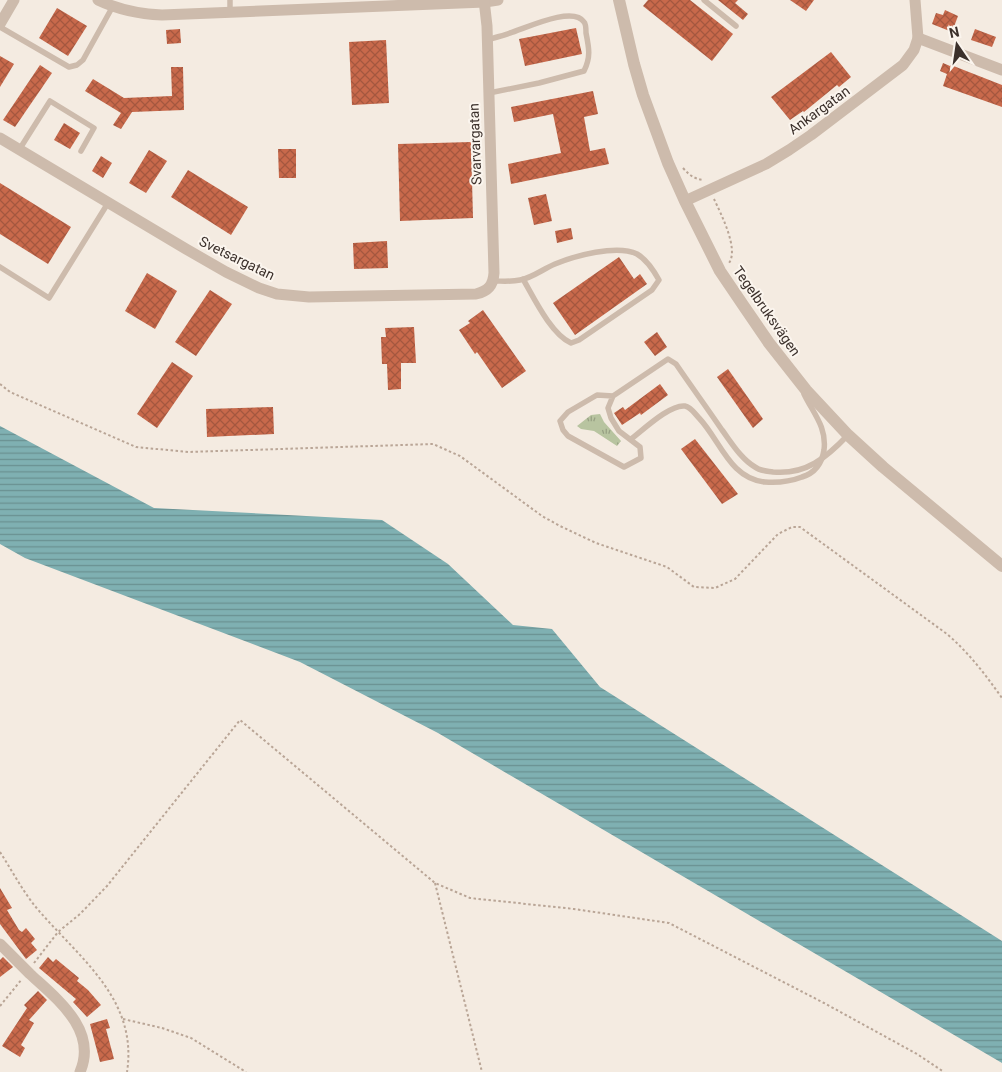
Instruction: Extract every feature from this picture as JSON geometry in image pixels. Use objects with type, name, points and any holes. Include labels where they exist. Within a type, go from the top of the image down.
[{"type":"street","points":[[0,26],[14,0]]},
{"type":"street","points":[[98,0],[142,14],[230,12],[349,4],[498,0]]},
{"type":"street","name":"Tegelbruksvägen","points":[[619,0],[634,64],[655,130],[685,201],[720,271],[769,343],[823,409],[883,467],[1002,566]]},
{"type":"street","points":[[916,0],[918,38],[1002,70]]},
{"type":"street","name":"Svarvargatan","points":[[484,1],[489,93],[492,284]]},
{"type":"street","name":"Ankargatan","points":[[685,201],[766,164],[812,135],[902,65],[914,50],[918,38]]},
{"type":"street","name":"Svetsargatan","points":[[0,138],[226,272],[259,288],[277,294],[310,297],[476,294],[486,291],[492,284]]},
{"type":"street","points":[[0,944],[59,1001],[76,1023],[85,1049],[85,1057],[80,1072]]},
{"type":"lane","points":[[230,0],[230,12]]},
{"type":"lane","points":[[704,0],[736,26]]},
{"type":"lane","points":[[0,26],[70,67],[83,60],[113,6]]},
{"type":"lane","points":[[487,40],[543,20],[570,16],[579,18],[584,22],[590,51],[584,71],[539,83],[489,93]]},
{"type":"lane","points":[[19,150],[50,100],[94,128],[81,151]]},
{"type":"lane","points":[[0,267],[49,298],[108,203]]},
{"type":"lane","points":[[492,284],[523,279],[565,260],[595,252],[622,251],[635,253],[643,258],[659,280],[652,290],[579,340],[571,343],[555,330],[523,279]]},
{"type":"lane","points":[[613,396],[596,394],[568,412],[560,421],[563,430],[568,436],[624,467],[641,458],[640,447],[620,431],[611,418],[608,408],[613,396],[668,359],[676,364],[729,440],[744,458],[755,467],[765,471],[782,473],[799,471],[821,460],[848,435]]},
{"type":"lane","points":[[632,439],[651,422],[668,412],[683,406],[689,407],[710,430],[731,463],[747,478],[760,482],[776,483],[787,482],[806,476],[817,468],[821,460],[825,442],[824,430],[794,374]]},
{"type":"path","points":[[680,161],[690,175],[696,179],[706,180],[726,225],[732,250],[732,260],[728,266],[720,271]]},
{"type":"path","points":[[0,384],[10,392],[136,447],[188,452],[433,444],[460,456],[535,512],[560,526],[596,543],[667,567],[694,587],[715,588],[735,579],[778,534],[792,527],[800,527],[822,541],[947,634],[980,667],[1002,698]]},
{"type":"path","points":[[58,932],[80,914],[107,886],[240,720],[434,883],[470,898],[574,909],[668,923],[824,1003],[917,1054],[944,1072]]},
{"type":"path","points":[[0,852],[27,895],[109,991],[116,1002],[123,1019],[129,1052],[127,1072]]},
{"type":"path","points":[[434,883],[482,1072]]},
{"type":"path","points":[[123,1019],[162,1028],[191,1038],[246,1072]]},
{"type":"green space","points":[[600,414],[604,422],[621,441],[617,446],[594,431],[581,429],[577,426],[591,415]]},
{"type":"water","points":[[0,426],[154,508],[382,520],[448,564],[513,625],[552,629],[600,687],[1002,941],[1002,1063],[438,733],[300,662],[25,558],[0,544]]},
{"type":"building","points":[[648,0],[690,0],[733,34],[712,61],[643,6]]},
{"type":"building","points":[[718,0],[738,0],[735,3],[748,14],[743,20]]},
{"type":"building","points":[[790,0],[814,0],[806,11]]},
{"type":"building","points":[[57,8],[87,26],[68,56],[39,38]]},
{"type":"building","points":[[945,10],[958,16],[952,32],[932,24],[936,13],[943,15]]},
{"type":"building","points":[[576,28],[582,54],[525,66],[519,39]]},
{"type":"building","points":[[180,29],[181,43],[167,44],[166,30]]},
{"type":"building","points":[[975,29],[996,37],[992,47],[971,40]]},
{"type":"building","points":[[386,40],[389,103],[352,105],[349,42]]},
{"type":"building","points":[[831,52],[851,77],[839,87],[837,85],[804,112],[790,120],[771,97]]},
{"type":"building","points":[[0,56],[14,64],[0,87]]},
{"type":"building","points":[[943,63],[1002,85],[1002,107],[943,86],[947,74],[940,71]]},
{"type":"building","points":[[40,65],[52,73],[15,127],[3,120]]},
{"type":"building","points":[[171,67],[183,67],[184,110],[132,112],[121,129],[113,125],[121,113],[85,91],[93,79],[124,98],[172,96]]},
{"type":"building","points":[[593,91],[598,114],[584,117],[590,151],[605,148],[609,164],[511,184],[508,164],[561,153],[553,114],[514,122],[511,107]]},
{"type":"building","points":[[64,123],[80,133],[70,149],[54,140]]},
{"type":"building","points":[[471,142],[473,218],[400,221],[398,144]]},
{"type":"building","points":[[278,149],[296,149],[296,178],[279,178]]},
{"type":"building","points":[[149,150],[167,161],[146,193],[129,183]]},
{"type":"building","points":[[101,156],[112,163],[103,178],[92,171]]},
{"type":"building","points":[[188,170],[248,207],[231,235],[171,197]]},
{"type":"building","points":[[0,183],[71,227],[48,264],[0,234]]},
{"type":"building","points":[[546,194],[552,221],[534,225],[528,198]]},
{"type":"building","points":[[571,228],[573,239],[557,243],[555,231]]},
{"type":"building","points":[[387,241],[388,268],[354,269],[353,243]]},
{"type":"building","points":[[619,257],[634,279],[640,274],[647,284],[575,335],[553,303]]},
{"type":"building","points":[[147,273],[177,291],[155,329],[125,311]]},
{"type":"building","points":[[210,290],[232,304],[196,356],[175,342]]},
{"type":"building","points":[[483,310],[526,371],[502,388],[459,330],[470,323],[468,321]]},
{"type":"building","points":[[414,327],[416,363],[401,363],[401,389],[388,390],[387,364],[382,364],[381,337],[386,337],[385,328]]},
{"type":"building","points":[[657,332],[667,347],[655,356],[644,342]]},
{"type":"building","points":[[172,362],[193,376],[157,428],[137,414]]},
{"type":"building","points":[[728,369],[763,419],[753,428],[717,377]]},
{"type":"building","points":[[660,384],[668,395],[641,415],[640,413],[622,425],[614,413],[623,407],[625,410]]},
{"type":"building","points":[[273,407],[274,434],[207,437],[206,409]]},
{"type":"building","points":[[695,439],[738,494],[722,504],[681,449]]},
{"type":"building","points":[[0,888],[12,908],[7,910],[19,930],[22,932],[26,928],[35,939],[31,943],[37,950],[26,959],[0,924]]},
{"type":"building","points":[[3,957],[13,967],[0,977],[0,960]]},
{"type":"building","points":[[48,957],[53,962],[56,959],[79,978],[77,981],[101,1005],[87,1017],[73,1002],[76,999],[39,968]]},
{"type":"building","points":[[38,991],[47,1000],[29,1020],[34,1023],[21,1045],[25,1048],[20,1057],[2,1046],[27,1008],[24,1005]]},
{"type":"building","points":[[107,1019],[110,1028],[106,1029],[114,1059],[100,1062],[90,1024]]}]
